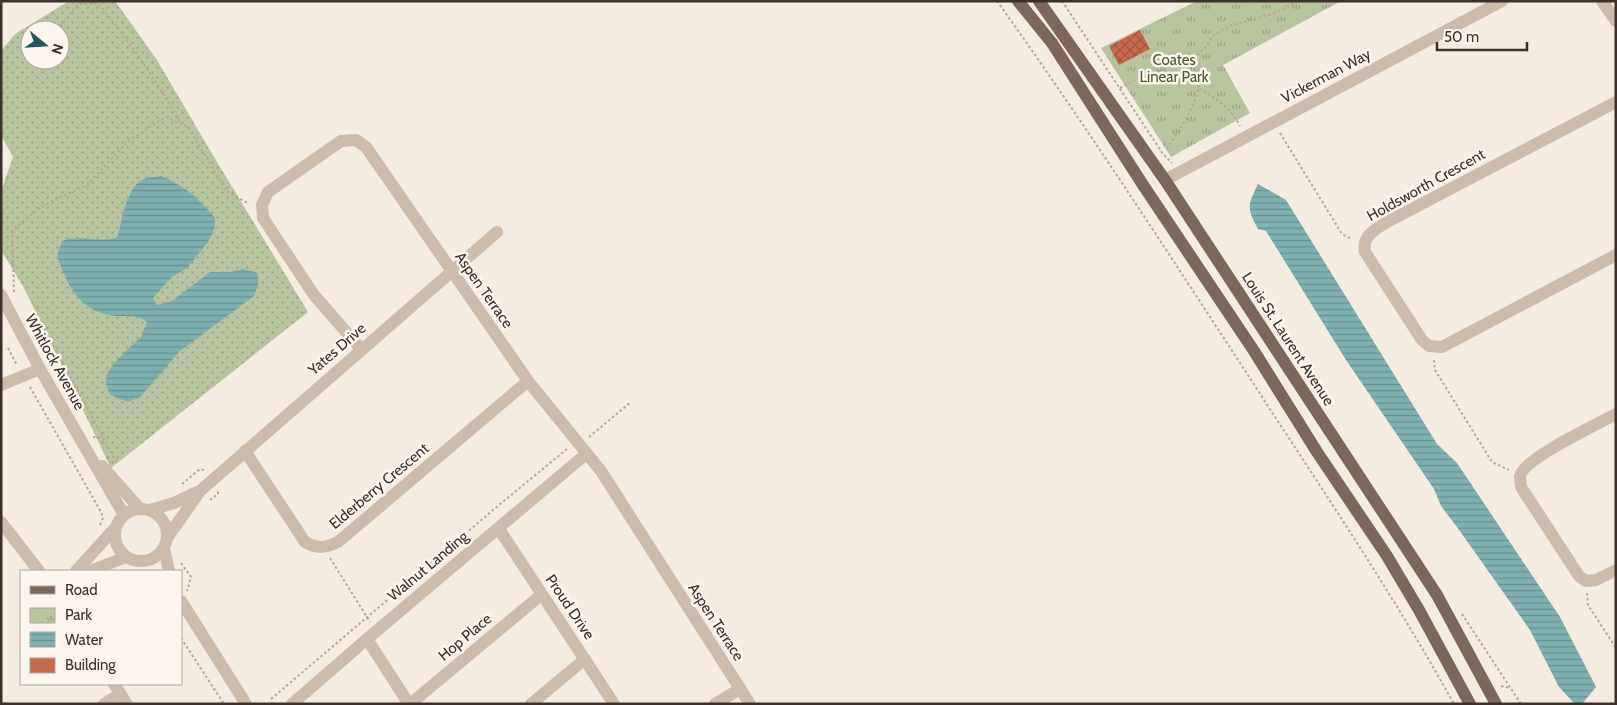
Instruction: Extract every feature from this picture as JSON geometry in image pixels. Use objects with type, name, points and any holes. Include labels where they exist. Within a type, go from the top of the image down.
[{"type":"main road","points":[[1018,1],[1052,43],[1387,556],[1420,610],[1470,704]]},
{"type":"main road","name":"Louis St. Laurent Avenue","points":[[1039,1],[1165,180],[1437,595],[1496,704]]},
{"type":"street","name":"Vickerman Way","points":[[1165,180],[1502,1]]},
{"type":"street","points":[[1602,1],[1616,21]]},
{"type":"street","name":"Holdsworth Crescent","points":[[1432,346],[1429,346],[1422,340],[1365,252],[1364,244],[1371,232],[1616,102]]},
{"type":"street","name":"Aspen Terrace","points":[[262,211],[262,205],[268,192],[341,141],[356,140],[366,147],[528,381],[601,471],[750,704]]},
{"type":"street","points":[[262,211],[262,218],[314,295],[361,349]]},
{"type":"street","name":"Yates Drive","points":[[145,510],[174,504],[200,490],[497,232]]},
{"type":"street","points":[[1432,346],[1442,347],[1616,255]]},
{"type":"street","name":"Whitlock Avenue","points":[[7,296],[40,369],[124,515]]},
{"type":"street","points":[[1,386],[40,369]]},
{"type":"street","name":"Elderberry Crescent","points":[[245,451],[305,542],[312,546],[327,547],[338,542],[528,381]]},
{"type":"street","points":[[1616,414],[1538,456],[1520,475],[1521,487],[1579,576],[1586,581],[1596,580],[1616,570]]},
{"type":"street","name":"Whitlock Avenue","points":[[82,443],[145,510]]},
{"type":"street","name":"Walnut Landing","points":[[292,704],[586,454]]},
{"type":"street","name":"Yates Drive","points":[[165,543],[200,490]]},
{"type":"street","points":[[77,570],[116,527],[124,515],[130,511],[145,510],[158,515],[164,521],[169,570]]},
{"type":"street","points":[[1,522],[39,570]]},
{"type":"street","points":[[116,527],[115,542],[118,548],[146,570]]},
{"type":"street","name":"Proud Drive","points":[[498,529],[614,704]]},
{"type":"street","points":[[93,570],[131,559],[152,559],[159,554],[165,543]]},
{"type":"street","name":"Hop Place","points":[[410,704],[541,595]]},
{"type":"street","points":[[182,604],[246,704]]},
{"type":"street","points":[[367,639],[410,704]]},
{"type":"street","points":[[532,704],[585,659]]},
{"type":"street","points":[[715,704],[740,689]]},
{"type":"street","points":[[104,704],[120,694]]},
{"type":"path","points":[[997,1],[1065,96],[1348,529],[1430,661],[1454,704]]},
{"type":"path","points":[[1120,88],[1142,76],[1163,68],[1190,62],[1205,48],[1214,35],[1229,26],[1272,14],[1297,1]]},
{"type":"path","points":[[65,20],[78,4],[98,3],[117,26],[159,85],[181,124]]},
{"type":"path","points":[[1167,149],[1188,114],[1198,89],[1200,79],[1194,58]]},
{"type":"path","points":[[1198,89],[1214,98],[1234,115],[1246,137]]},
{"type":"path","points":[[7,296],[12,230],[44,205],[87,185],[128,141],[166,117],[188,127],[226,191],[262,211]]},
{"type":"path","points":[[1274,122],[1342,234],[1364,244]]},
{"type":"path","points":[[44,328],[120,468]]},
{"type":"path","points":[[1432,346],[1434,370],[1492,462],[1520,475]]},
{"type":"path","points":[[8,348],[101,512],[103,518],[97,530]]},
{"type":"path","points":[[585,440],[631,402]]},
{"type":"path","points":[[271,699],[569,448]]},
{"type":"path","points":[[177,489],[200,469]]},
{"type":"path","points":[[204,504],[218,494]]},
{"type":"path","points":[[327,547],[330,560],[372,626]]},
{"type":"path","points":[[180,561],[191,578]]},
{"type":"path","points":[[1586,581],[1588,605],[1616,648]]},
{"type":"path","points":[[182,640],[224,704]]},
{"type":"green space","points":[[69,1],[115,1],[157,60],[308,312],[111,468],[24,288],[1,250],[1,191],[13,157],[1,135],[1,51],[15,34],[20,31],[20,70],[70,70],[70,20],[38,20]]},
{"type":"green space","name":"Coates Linear Park","points":[[1197,1],[1341,1],[1223,65],[1250,113],[1171,157],[1101,48]]},
{"type":"water","points":[[161,176],[184,188],[197,199],[215,218],[215,227],[208,242],[187,268],[172,277],[153,298],[157,305],[172,301],[210,272],[231,272],[243,269],[258,273],[258,284],[254,296],[180,351],[140,397],[128,402],[110,395],[106,384],[107,374],[114,363],[141,337],[147,322],[137,317],[104,314],[85,304],[71,288],[57,256],[62,241],[77,238],[111,239],[118,237],[125,206],[132,190],[144,179]]},
{"type":"water","points":[[1258,184],[1286,200],[1437,444],[1457,463],[1560,617],[1596,687],[1582,704],[1575,704],[1559,687],[1530,630],[1441,506],[1434,489],[1346,360],[1266,231],[1258,229],[1250,211],[1250,202]]},
{"type":"building","points":[[1140,30],[1150,49],[1119,65],[1109,46]]}]
